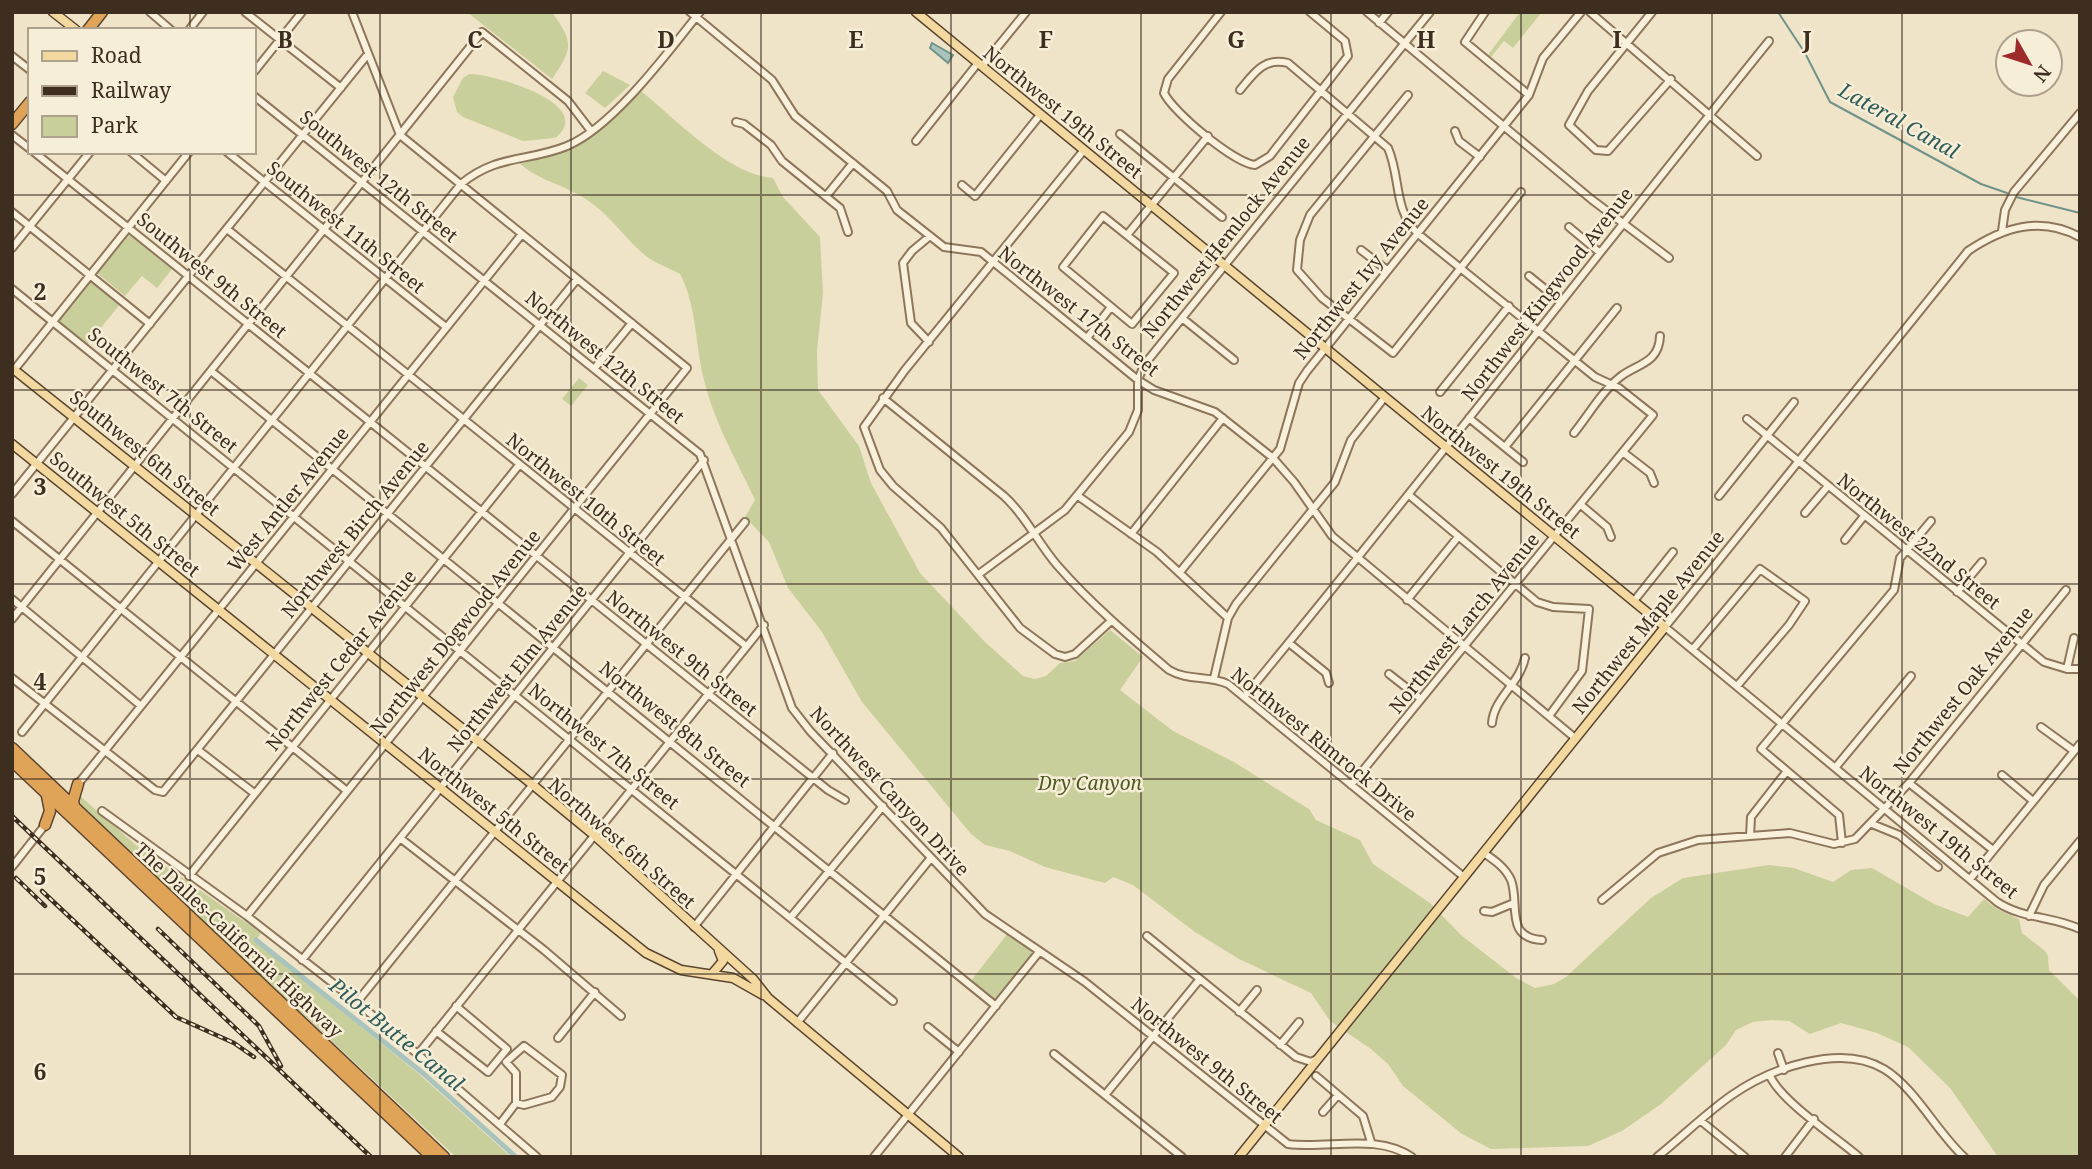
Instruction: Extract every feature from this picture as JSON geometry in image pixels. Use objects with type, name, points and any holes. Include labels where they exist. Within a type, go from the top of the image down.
[{"type":"highway","points":[[90,28],[102,12]]},
{"type":"highway","points":[[12,124],[28,104]]},
{"type":"highway","name":"The Dalles-California Highway","points":[[12,748],[73,815],[432,1157]]},
{"type":"highway","name":"The Dalles-California Highway","points":[[12,761],[51,793]]},
{"type":"highway","points":[[45,825],[50,811],[51,793],[68,791],[78,784]]},
{"type":"highway","points":[[45,825],[57,817],[73,815],[78,784]]},
{"type":"highway","name":"The Dalles-California Highway","points":[[73,815],[444,1157]]},
{"type":"main road","points":[[53,12],[73,28]]},
{"type":"main road","name":"Northwest 19th Street","points":[[916,12],[1665,626]]},
{"type":"main road","name":"Southwest 6th Street","points":[[13,370],[75,416],[257,562]]},
{"type":"main road","name":"Southwest 5th Street","points":[[12,444],[219,609]]},
{"type":"main road","name":"Northwest 6th Street","points":[[257,562],[594,835],[753,979],[768,998],[959,1157]]},
{"type":"main road","name":"Northwest 5th Street","points":[[219,609],[663,964],[733,978],[768,998]]},
{"type":"main road","name":"Northwest Maple Avenue","points":[[1239,1157],[1665,626]]},
{"type":"main road","points":[[712,974],[723,961],[718,948]]},
{"type":"street","points":[[150,12],[169,28]]},
{"type":"street","points":[[191,28],[203,12]]},
{"type":"street","points":[[245,12],[341,88]]},
{"type":"street","points":[[256,69],[302,12]]},
{"type":"street","points":[[352,12],[400,135],[632,323],[594,369]]},
{"type":"street","points":[[916,141],[1026,12]]},
{"type":"street","points":[[1221,12],[1168,79],[1164,93],[1171,105],[1237,159],[1255,165],[1270,156],[1348,56],[1345,41],[1310,12]]},
{"type":"street","points":[[1367,12],[1504,127],[1669,258]]},
{"type":"street","points":[[1380,23],[1388,12]]},
{"type":"street","name":"Northwest Hemlock Avenue","points":[[979,574],[1065,510],[1078,496],[1129,432],[1138,410],[1138,380],[1144,365],[1430,12]]},
{"type":"street","points":[[1485,12],[1465,42],[1529,95]]},
{"type":"street","name":"Northwest Ivy Avenue","points":[[1180,572],[1273,458],[1284,439],[1299,383],[1325,347],[1529,95],[1542,58],[1581,12]]},
{"type":"street","points":[[1590,12],[1671,79],[1757,156]]},
{"type":"street","points":[[1652,12],[1584,97],[1569,125],[1577,135],[1603,153],[1630,130],[1671,79]]},
{"type":"street","points":[[22,732],[461,184],[487,166],[565,147],[591,131],[648,76],[695,14]]},
{"type":"street","name":"Northwest 17th Street","points":[[695,14],[772,80],[795,116],[887,191],[897,210],[944,247],[981,252],[1138,380],[1154,390],[1206,407],[1273,458],[1332,536],[1575,738]]},
{"type":"street","points":[[12,619],[482,33],[568,100],[591,131]]},
{"type":"street","name":"Northwest Kingwood Avenue","points":[[1244,697],[1359,558],[1537,329],[1769,41]]},
{"type":"street","points":[[12,494],[368,54]]},
{"type":"street","points":[[12,56],[28,68]]},
{"type":"street","points":[[1240,90],[1256,70],[1269,61],[1288,63],[1348,111],[1388,148],[1395,165],[1403,217],[1417,233],[1575,361],[1612,385]]},
{"type":"street","points":[[1408,95],[1310,215],[1300,240],[1297,270],[1322,298],[1393,353],[1521,192]]},
{"type":"street","name":"Southwest 12th Street","points":[[256,98],[484,281]]},
{"type":"street","points":[[2080,113],[2014,192],[2005,210],[2002,231],[2031,225],[2047,226],[2080,237]]},
{"type":"street","points":[[962,185],[975,196],[1041,116]]},
{"type":"street","points":[[736,122],[744,124],[771,145],[782,161],[827,195],[840,208],[848,232]]},
{"type":"street","points":[[1455,131],[1459,141],[1480,157]]},
{"type":"street","points":[[1120,134],[1222,217]]},
{"type":"street","points":[[12,135],[28,147]]},
{"type":"street","points":[[1127,235],[1208,136]]},
{"type":"street","points":[[1084,150],[873,411],[864,427],[864,435],[880,470],[940,528],[1020,628],[1055,654],[1065,657],[1075,654],[1111,621]]},
{"type":"street","name":"Southwest 9th Street","points":[[36,154],[370,422]]},
{"type":"street","points":[[12,248],[88,154]]},
{"type":"street","points":[[133,154],[166,181]]},
{"type":"street","points":[[13,370],[187,154]]},
{"type":"street","name":"Southwest 11th Street","points":[[230,154],[446,327]]},
{"type":"street","points":[[827,195],[853,163]]},
{"type":"street","points":[[12,212],[150,324]]},
{"type":"street","points":[[1103,216],[1174,273],[1132,324],[1111,307],[1063,267],[1103,216]]},
{"type":"street","points":[[1569,227],[1599,252]]},
{"type":"street","name":"Northwest 10th Street","points":[[227,229],[746,646]]},
{"type":"street","name":"Northwest Maple Avenue","points":[[1665,626],[1953,267],[1968,251],[2002,231]]},
{"type":"street","name":"West Antler Avenue","points":[[78,784],[522,234]]},
{"type":"street","points":[[929,342],[911,323],[903,263],[912,251],[930,236]]},
{"type":"street","points":[[1362,250],[1387,270]]},
{"type":"street","points":[[1529,276],[1560,301]]},
{"type":"street","name":"Northwest Birch Avenue","points":[[106,751],[155,790],[163,792],[577,279]]},
{"type":"street","name":"Northwest 12th Street","points":[[484,281],[704,460]]},
{"type":"street","name":"Southwest 7th Street","points":[[12,289],[294,516]]},
{"type":"street","points":[[1440,392],[1509,306]]},
{"type":"street","points":[[1087,338],[1111,307]]},
{"type":"street","points":[[1505,447],[1618,308]]},
{"type":"street","points":[[1182,318],[1234,360]]},
{"type":"street","name":"Northwest Dogwood Avenue","points":[[247,916],[687,368],[632,323]]},
{"type":"street","points":[[1574,433],[1620,376],[1647,362],[1659,346],[1660,336]]},
{"type":"street","name":"Northwest 8th Street","points":[[211,371],[996,1006]]},
{"type":"street","name":"Northwest Larch Avenue","points":[[1351,785],[1653,415],[1612,385]]},
{"type":"street","points":[[1214,678],[1228,618],[1335,482],[1351,440],[1385,397]]},
{"type":"street","name":"Northwest Rimrock Drive","points":[[884,398],[1004,496],[1034,531],[1055,563],[1111,621],[1178,675],[1214,678],[1244,697],[1464,877]]},
{"type":"street","points":[[1719,496],[1794,402]]},
{"type":"street","points":[[1131,534],[1223,418]]},
{"type":"street","points":[[1469,418],[1523,461]]},
{"type":"street","name":"Northwest 22nd Street","points":[[1747,419],[2043,662],[2067,669],[2080,669]]},
{"type":"street","name":"Northwest 9th Street","points":[[370,422],[813,778],[845,800]]},
{"type":"street","points":[[1624,453],[1650,473],[1654,483]]},
{"type":"street","name":"Northwest Canyon Drive","points":[[704,460],[792,708],[930,859],[985,914],[1040,952]]},
{"type":"street","name":"Northwest Elm Avenue","points":[[302,960],[704,460]]},
{"type":"street","name":"Northwest Cedar Avenue","points":[[189,876],[519,465]]},
{"type":"street","points":[[1805,513],[1828,486]]},
{"type":"street","points":[[1409,495],[1515,584],[1545,605],[1589,608],[1582,671],[1549,716]]},
{"type":"street","points":[[1078,496],[1180,572],[1228,618]]},
{"type":"street","points":[[1581,505],[1607,527],[1611,537]]},
{"type":"street","name":"Northwest 7th Street","points":[[294,516],[893,1001]]},
{"type":"street","points":[[1845,540],[1864,516]]},
{"type":"street","points":[[12,521],[347,791]]},
{"type":"street","points":[[1842,843],[1839,815],[1761,749],[1894,590],[1900,558],[1931,521]]},
{"type":"street","points":[[357,1002],[746,522]]},
{"type":"street","points":[[1407,600],[1458,537]]},
{"type":"street","points":[[1634,601],[1673,552]]},
{"type":"street","points":[[1957,592],[1982,562]]},
{"type":"street","points":[[1693,649],[1760,569],[1805,601],[1789,625],[1737,686]]},
{"type":"street","name":"Northwest Oak Avenue","points":[[1872,824],[1909,783],[2066,590]]},
{"type":"street","points":[[12,599],[141,706]]},
{"type":"street","points":[[419,1053],[764,625]]},
{"type":"street","name":"Northwest 19th Street","points":[[1665,626],[2007,909],[2056,920],[2080,929]]},
{"type":"street","points":[[2067,669],[2074,638]]},
{"type":"street","points":[[1289,643],[1326,673],[1329,683]]},
{"type":"street","points":[[1492,723],[1493,713],[1523,671],[1525,659]]},
{"type":"street","points":[[1389,674],[1421,699]]},
{"type":"street","points":[[1835,768],[1911,676]]},
{"type":"street","points":[[12,678],[106,751]]},
{"type":"street","points":[[2041,727],[2074,751]]},
{"type":"street","points":[[1970,879],[2080,744]]},
{"type":"street","points":[[198,750],[254,793]]},
{"type":"street","points":[[694,927],[833,753]]},
{"type":"street","points":[[1750,836],[1751,817],[1787,771]]},
{"type":"street","points":[[2002,775],[2033,801]]},
{"type":"street","points":[[1909,783],[1993,850]]},
{"type":"street","points":[[791,917],[883,807]]},
{"type":"street","points":[[102,811],[247,916],[357,1002],[537,1157]]},
{"type":"street","points":[[1602,900],[1658,853],[1698,840],[1790,833],[1827,843],[1842,843],[1855,839],[1872,824],[1899,835],[1938,867]]},
{"type":"street","points":[[12,867],[45,825]]},
{"type":"street","points":[[400,838],[621,1016]]},
{"type":"street","points":[[2029,916],[2044,885],[2080,841]]},
{"type":"street","points":[[1484,853],[1503,867],[1510,879],[1515,921],[1522,933],[1530,940],[1542,940]]},
{"type":"street","points":[[797,1023],[930,859]]},
{"type":"street","points":[[1484,911],[1492,912],[1514,904]]},
{"type":"street","points":[[1147,936],[1296,1057],[1311,1062],[1317,1059]]},
{"type":"street","points":[[874,1157],[1040,952]]},
{"type":"street","name":"Northwest 9th Street","points":[[1040,952],[1085,982],[1288,1144],[1317,1147],[1371,1142]]},
{"type":"street","points":[[1105,1095],[1200,979]]},
{"type":"street","points":[[1239,1012],[1257,990]]},
{"type":"street","points":[[558,1038],[594,992]]},
{"type":"street","points":[[436,1031],[488,1072],[507,1049],[456,1006]]},
{"type":"street","points":[[1280,1045],[1299,1022]]},
{"type":"street","points":[[928,1027],[959,1052]]},
{"type":"street","points":[[500,1124],[516,1103],[516,1073],[506,1062],[524,1046],[562,1075],[563,1079],[552,1097],[524,1105],[516,1103]]},
{"type":"street","points":[[1778,1053],[1784,1070]]},
{"type":"street","points":[[1054,1054],[1182,1157]]},
{"type":"street","points":[[1296,1057],[1304,1076]]},
{"type":"street","points":[[1657,1157],[1732,1096],[1784,1070],[1815,1059],[1840,1057],[1860,1060],[1885,1070],[1906,1087],[1946,1140],[1964,1157]]},
{"type":"street","points":[[1316,1076],[1363,1116],[1371,1142],[1395,1148],[1412,1157]]},
{"type":"street","points":[[1770,1076],[1774,1086],[1859,1157]]},
{"type":"street","points":[[1900,1095],[1906,1087]]},
{"type":"street","points":[[1323,1112],[1338,1095]]},
{"type":"street","points":[[1785,1157],[1814,1119]]},
{"type":"street","points":[[1701,1121],[1745,1157]]},
{"type":"green space","points":[[467,12],[552,12],[564,31],[568,46],[564,60],[552,79]]},
{"type":"green space","points":[[1520,12],[1542,12],[1513,48],[1504,41],[1491,57],[1488,55]]},
{"type":"green space","points":[[603,71],[630,85],[605,108],[585,93]]},
{"type":"green space","points":[[469,74],[497,79],[536,93],[553,103],[563,114],[565,125],[555,138],[523,141],[463,117],[457,112],[453,97],[463,78]]},
{"type":"green space","name":"Dry Canyon","points":[[641,91],[721,157],[756,175],[773,178],[783,197],[820,237],[823,293],[817,351],[818,390],[859,446],[871,483],[920,573],[985,642],[1023,676],[1035,679],[1046,676],[1060,663],[1075,661],[1110,630],[1143,657],[1120,690],[1173,731],[1234,762],[1309,809],[1316,820],[1360,840],[1373,864],[1430,903],[1461,935],[1516,978],[1535,988],[1554,984],[1566,977],[1651,898],[1683,878],[1769,865],[1794,868],[1833,882],[1851,870],[1872,868],[1934,904],[1968,917],[1984,899],[1997,909],[2019,919],[2022,933],[2048,956],[2049,970],[2080,1001],[2080,1157],[1998,1157],[1950,1088],[1908,1047],[1877,1033],[1841,1023],[1810,1034],[1789,1021],[1772,1020],[1753,1022],[1736,1030],[1726,1045],[1661,1104],[1622,1131],[1588,1146],[1491,1149],[1462,1134],[1403,1086],[1388,1064],[1330,1021],[1311,993],[1239,959],[1195,932],[1133,885],[1113,877],[1105,883],[1045,867],[1010,851],[985,845],[971,834],[862,702],[822,632],[788,588],[769,542],[745,517],[755,500],[708,396],[690,299],[680,274],[646,256],[590,202],[536,175],[519,163],[559,154],[588,140]]},
{"type":"green space","points":[[129,235],[172,269],[157,288],[142,276],[125,296],[97,273]]},
{"type":"green space","points":[[91,279],[121,303],[87,345],[57,321]]},
{"type":"green space","points":[[579,378],[588,385],[571,406],[562,399]]},
{"type":"green space","points":[[79,795],[137,846],[261,933],[255,941],[419,1074],[511,1157],[456,1157],[81,807]]},
{"type":"green space","points":[[1008,933],[1034,954],[997,1002],[971,981]]},
{"type":"water","points":[[932,43],[953,55],[948,63],[930,48]]},
{"type":"waterway","name":"Lateral Canal","points":[[1778,12],[1805,53],[1830,102],[1981,184],[2007,193]]},
{"type":"waterway","name":"Lateral Canal","points":[[2016,197],[2080,213]]},
{"type":"waterway","name":"Pilot Butte Canal","points":[[256,940],[424,1074],[516,1157]]},
{"type":"railway","points":[[12,816],[371,1157]]},
{"type":"railway","points":[[16,878],[45,906]]},
{"type":"railway","points":[[42,891],[176,1017],[234,1043],[254,1057]]},
{"type":"railway","points":[[158,929],[259,1026],[281,1066]]}]
